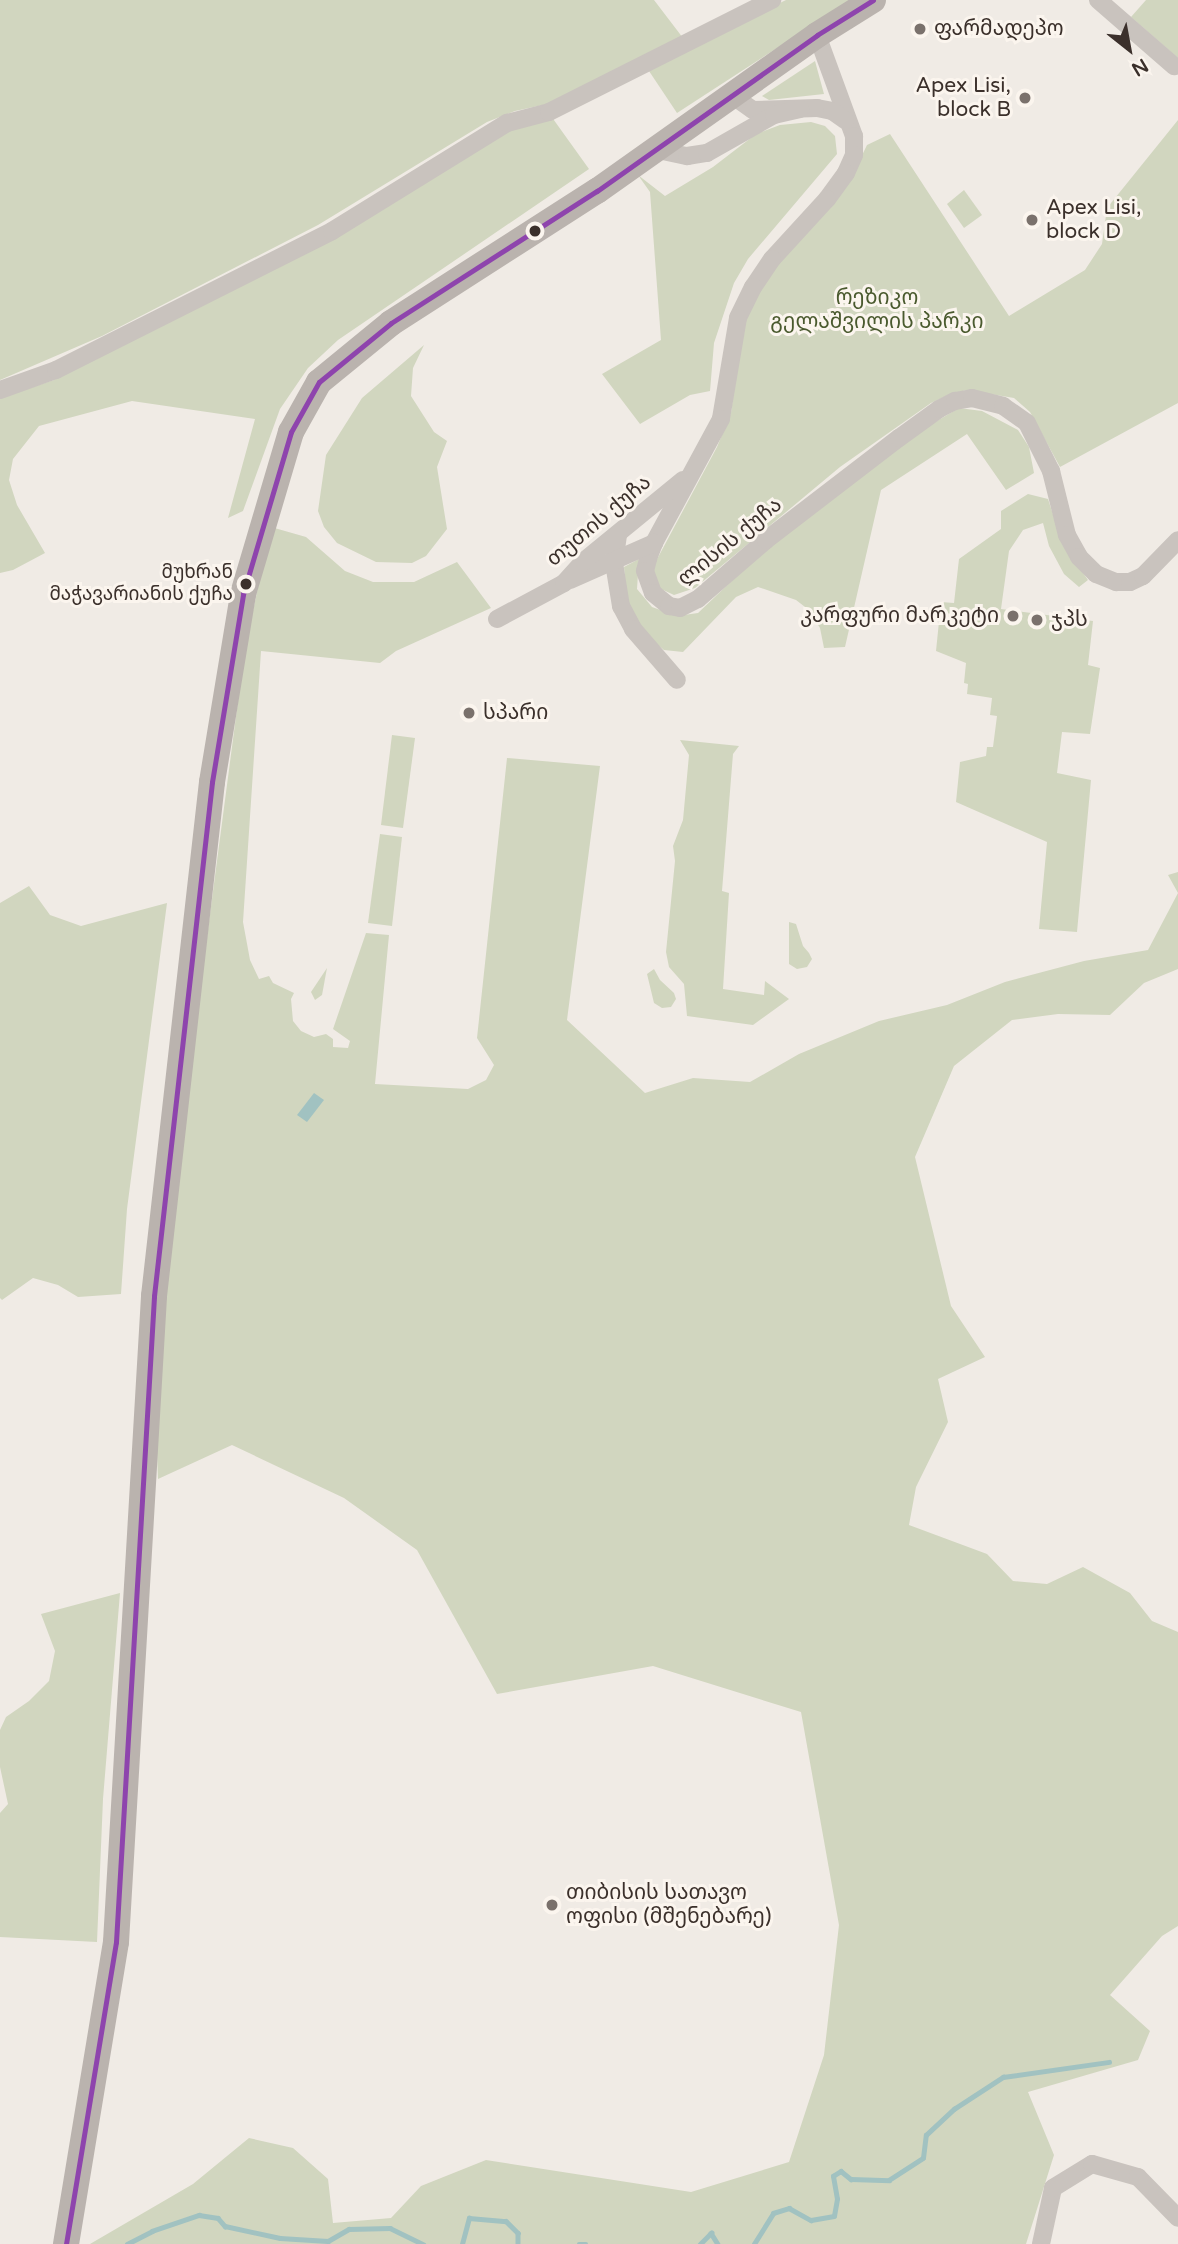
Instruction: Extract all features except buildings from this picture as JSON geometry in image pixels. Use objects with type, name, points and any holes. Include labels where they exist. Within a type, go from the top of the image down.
[{"type":"main road","points":[[66,2244],[116,1942],[153,1296],[212,782],[232,645],[255,546],[291,432],[319,382],[391,324],[658,149],[817,35],[873,0]]},
{"type":"street","points":[[0,390],[56,370],[332,231],[507,122],[549,112],[772,0]]},
{"type":"street","points":[[1098,0],[1174,66]]},
{"type":"street","name":"ლისის ქუჩა","points":[[817,35],[845,120],[854,136],[854,155],[846,173],[827,199],[772,260],[752,287],[738,318],[721,419],[654,543],[645,571],[647,584],[653,593],[669,606],[680,608],[690,604],[766,540],[899,438],[939,409],[955,401],[972,398],[1003,406],[1027,422],[1051,471],[1067,535],[1079,557],[1096,574],[1116,582],[1130,582],[1155,567],[1178,540]]},
{"type":"street","points":[[733,96],[753,110],[824,109],[845,120]]},
{"type":"street","points":[[658,149],[688,156],[707,153],[774,114],[800,109]]},
{"type":"street","name":"თუთის ქუჩა","points":[[497,619],[564,583],[691,473]]},
{"type":"street","points":[[618,535],[614,563],[617,586],[627,619],[643,643],[677,680]]},
{"type":"street","points":[[564,583],[654,543]]},
{"type":"street","points":[[1041,2244],[1053,2188],[1092,2164],[1138,2177],[1178,2218]]},
{"type":"green space","points":[[0,0],[654,0],[683,38],[552,103],[515,111],[487,122],[318,225],[102,336],[0,380]]},
{"type":"green space","points":[[786,0],[851,0],[677,113],[647,68]]},
{"type":"green space","points":[[1146,0],[1178,0],[1178,58],[1131,17]]},
{"type":"green space","points":[[815,61],[824,94],[769,100],[762,96]]},
{"type":"green space","points":[[551,116],[589,169],[338,340],[308,368],[280,409],[243,511],[228,518],[255,419],[132,401],[39,426],[13,459],[9,480],[17,505],[45,553],[13,570],[0,573],[0,398],[54,380],[504,126]]},
{"type":"green space","name":"რეზიკო გელაშვილის პარკი","points":[[1178,120],[1178,403],[1060,467],[1030,412],[1014,398],[967,390],[950,394],[931,403],[840,467],[695,588],[674,595],[659,588],[652,575],[655,563],[717,447],[731,413],[742,323],[755,291],[849,182],[867,145],[890,134],[1009,316],[1085,270],[1102,244],[1107,208]]},
{"type":"green space","points":[[811,122],[825,126],[835,136],[837,154],[748,259],[734,283],[714,343],[710,391],[690,395],[640,424],[602,374],[661,340],[650,192],[638,175],[665,196],[713,167],[756,134],[780,125]]},
{"type":"green space","points":[[964,190],[982,215],[964,228],[947,204]]},
{"type":"green space","points":[[424,345],[413,368],[411,396],[434,432],[447,441],[437,467],[447,529],[426,556],[412,563],[376,562],[337,543],[324,527],[318,511],[326,455],[362,398]]},
{"type":"green space","points":[[959,408],[982,411],[1018,430],[1029,447],[1034,473],[1006,490],[967,434],[881,490],[845,647],[824,648],[820,628],[809,610],[796,600],[758,587],[736,597],[683,652],[664,650],[634,625],[627,603],[624,567],[639,559],[637,589],[652,607],[677,616],[698,613],[759,555],[908,438]]},
{"type":"green space","points":[[1028,494],[1048,499],[1063,545],[1088,580],[1079,587],[1064,574],[1049,546],[1043,523],[1023,530],[1009,551],[1001,609],[1093,621],[1088,665],[1100,668],[1090,734],[1062,732],[1057,773],[1091,780],[1077,932],[1039,929],[1047,842],[956,802],[960,762],[986,756],[987,747],[993,747],[997,716],[990,715],[992,698],[967,694],[968,684],[964,683],[966,663],[936,651],[941,602],[954,603],[959,559],[1001,529],[1001,511]]},
{"type":"green space","points":[[271,527],[306,537],[345,571],[373,582],[414,582],[457,562],[491,608],[396,651],[380,663],[261,651],[243,922],[250,960],[259,979],[269,976],[273,983],[294,993],[291,999],[293,1021],[301,1031],[314,1037],[326,1034],[333,1039],[333,1047],[348,1048],[350,1041],[333,1029],[366,933],[389,935],[375,1084],[468,1089],[486,1080],[494,1065],[477,1038],[507,758],[600,766],[567,1020],[645,1093],[693,1078],[750,1082],[799,1054],[879,1021],[947,1005],[1005,982],[1084,961],[1148,950],[1178,893],[1178,969],[1144,983],[1110,1015],[1058,1014],[1012,1020],[954,1066],[915,1157],[951,1306],[985,1357],[938,1379],[948,1422],[916,1487],[909,1525],[987,1554],[1013,1581],[1047,1584],[1083,1567],[1130,1593],[1152,1621],[1178,1632],[1178,1926],[1162,1936],[1110,1995],[1150,2031],[1138,2060],[1028,2092],[1054,2155],[1026,2244],[90,2244],[193,2184],[249,2138],[293,2148],[328,2179],[333,2223],[391,2218],[421,2186],[486,2160],[691,2192],[789,2162],[824,2055],[839,1925],[801,1712],[653,1666],[497,1694],[417,1550],[344,1498],[232,1445],[158,1479],[156,1427],[177,1165],[245,648]]},
{"type":"green space","points":[[392,735],[415,738],[403,828],[381,825]]},
{"type":"green space","points":[[680,740],[739,746],[733,754],[722,891],[729,893],[723,989],[764,995],[765,981],[789,999],[753,1025],[687,1016],[684,984],[669,967],[666,952],[675,861],[673,846],[683,820],[689,755]]},
{"type":"green space","points":[[380,834],[402,837],[392,926],[368,923]]},
{"type":"green space","points":[[1178,872],[1178,893],[1168,875]]},
{"type":"green space","points":[[29,886],[50,915],[81,926],[167,903],[127,1209],[121,1294],[78,1297],[58,1285],[33,1278],[2,1300],[0,1298],[0,903]]},
{"type":"green space","points":[[789,922],[796,924],[803,946],[812,959],[807,967],[797,969],[789,964]]},
{"type":"green space","points":[[327,968],[322,995],[315,1000],[311,992]]},
{"type":"green space","points":[[654,969],[660,980],[674,993],[676,999],[671,1007],[662,1008],[654,1003],[647,974]]},
{"type":"green space","points":[[120,1593],[103,1799],[97,1942],[0,1937],[0,1813],[8,1804],[0,1767],[0,1730],[6,1717],[29,1701],[49,1681],[55,1651],[41,1614]]},
{"type":"water","points":[[314,1093],[324,1100],[307,1122],[297,1115]]},
{"type":"waterway","points":[[754,2244],[773,2213],[789,2208],[811,2220],[834,2216],[837,2199],[833,2176],[841,2171],[851,2179],[889,2180],[923,2158],[926,2135],[954,2109],[1003,2077],[1109,2062]]},
{"type":"waterway","points":[[127,2244],[152,2231],[199,2215],[218,2218],[225,2226],[280,2238],[328,2241],[349,2229],[390,2228],[423,2244]]},
{"type":"waterway","points":[[462,2244],[469,2218],[506,2221],[518,2233],[518,2244]]},
{"type":"waterway","points":[[700,2244],[711,2233],[718,2244]]},
{"type":"waterway","points":[[579,2244],[586,2244]]},
{"type":"transit line","points":[[66,2244],[116,1942],[154,1296],[212,782],[243,594],[291,432],[319,382],[391,323],[597,191],[817,35],[873,0]]},
{"type":"place","name":"ფარმადეპო","points":[[920,29]]},
{"type":"place","name":"Apex Lisi, block B","points":[[1025,98]]},
{"type":"place","name":"Apex Lisi, block D","points":[[1032,220]]},
{"type":"place","name":"მუხრან მაჭავარიანის ქუჩა","points":[[246,584]]},
{"type":"place","name":"კარფური მარკეტი","points":[[1013,616]]},
{"type":"place","name":"ჯპს","points":[[1037,620]]},
{"type":"place","name":"სპარი","points":[[469,713]]},
{"type":"place","name":"თიბისის სათავო ოფისი (მშენებარე)","points":[[552,1905]]}]
